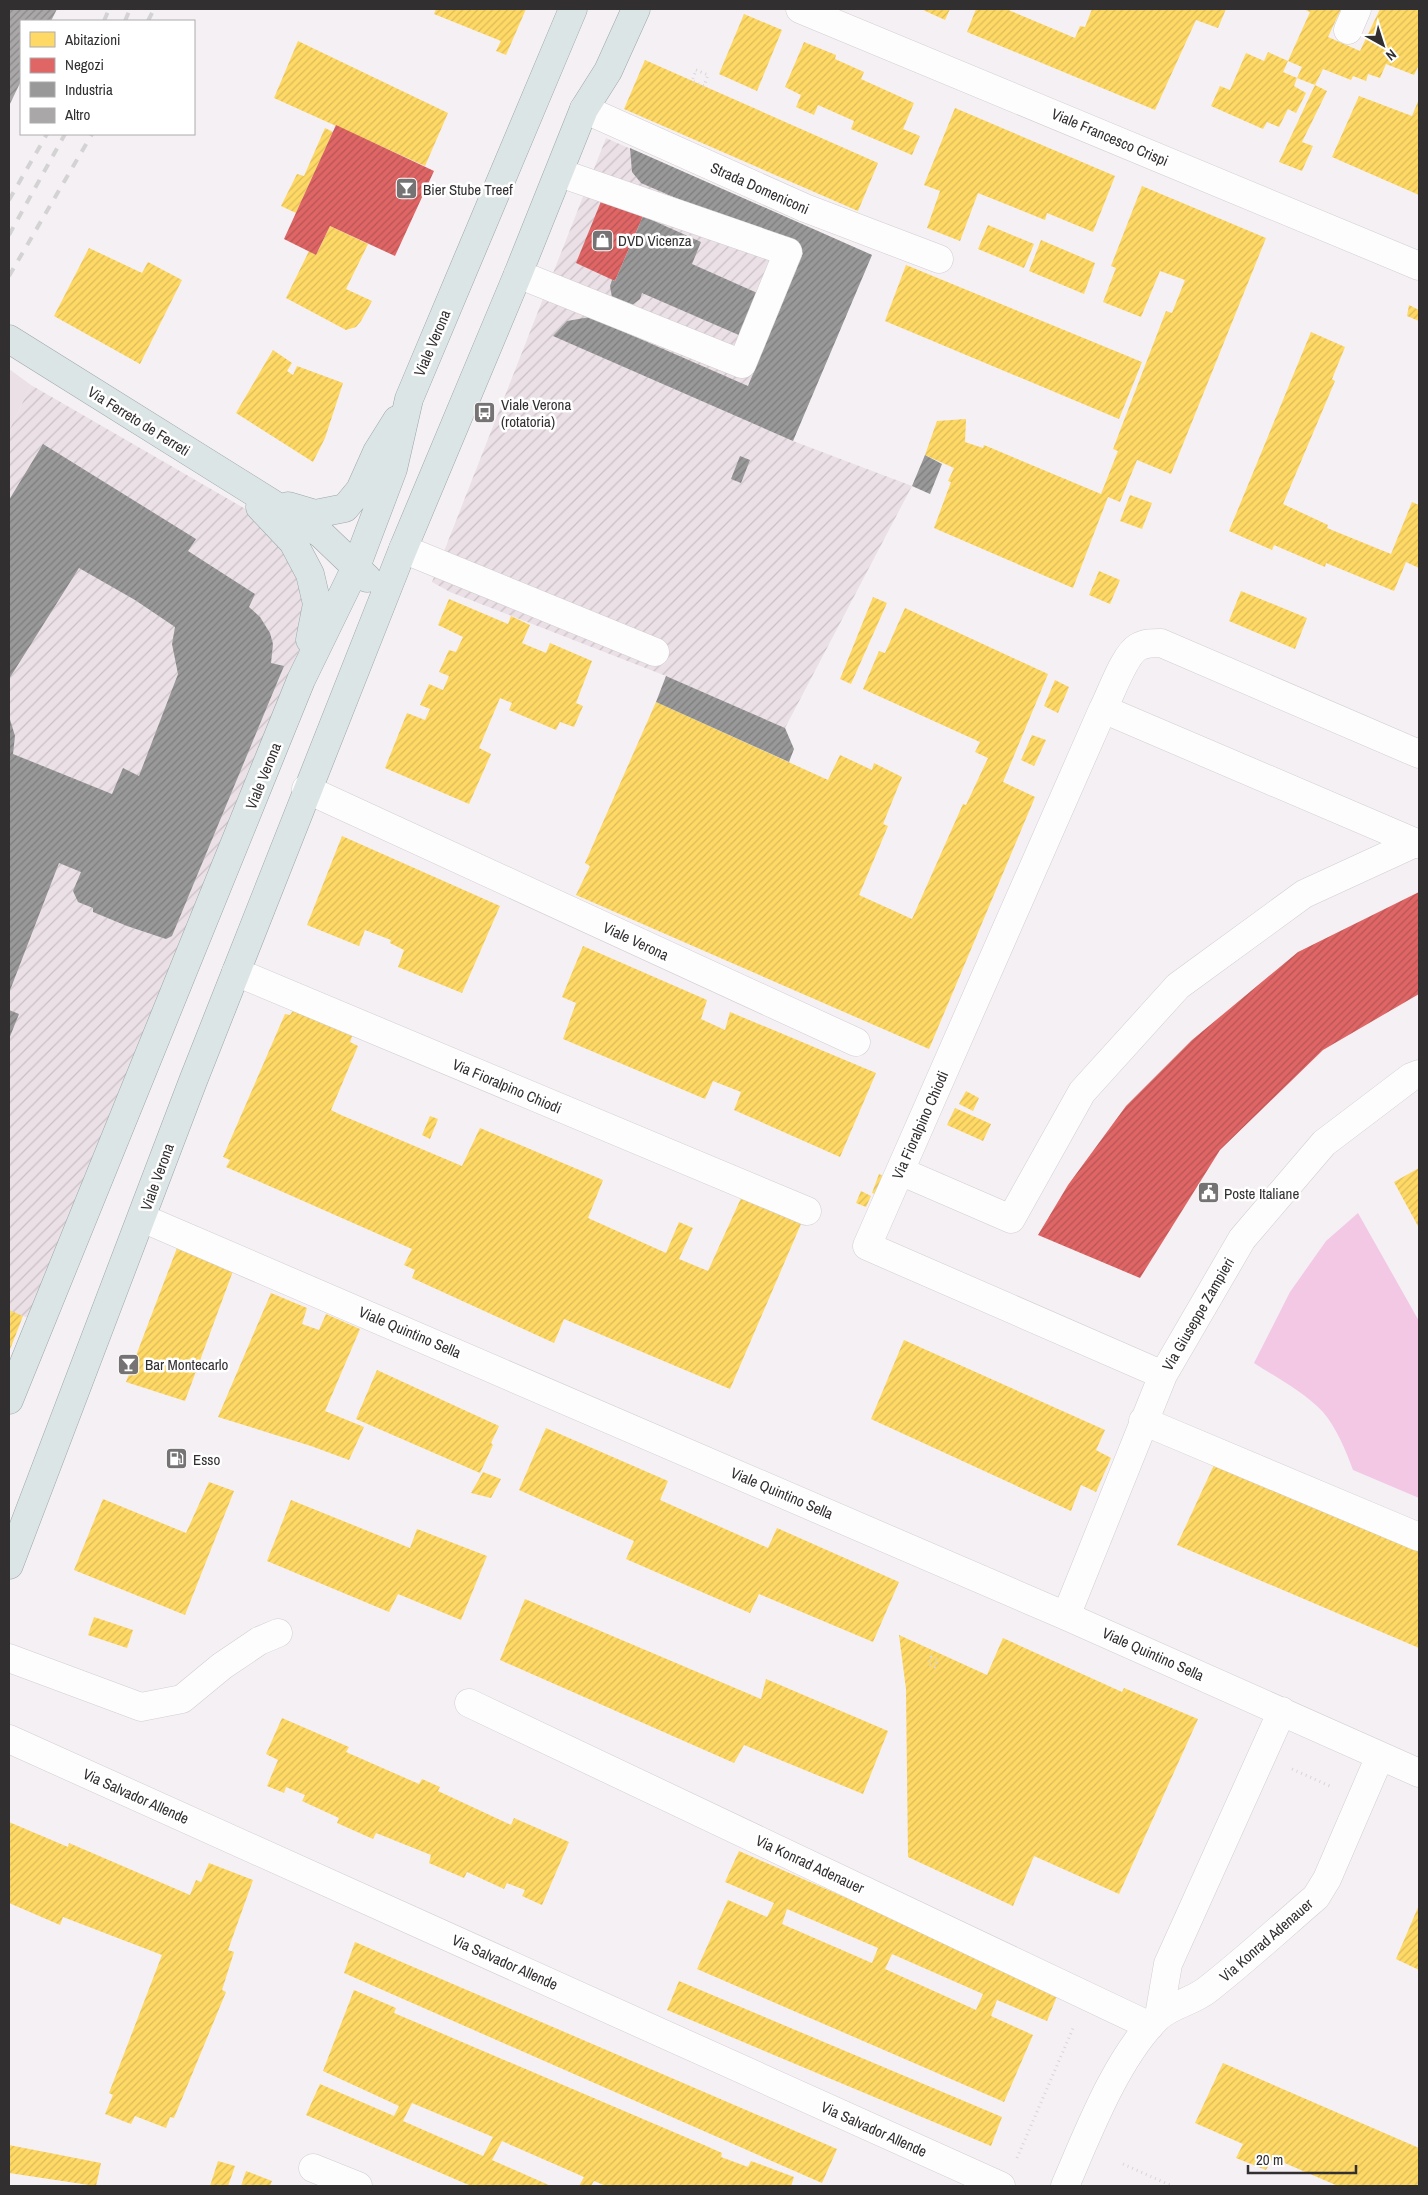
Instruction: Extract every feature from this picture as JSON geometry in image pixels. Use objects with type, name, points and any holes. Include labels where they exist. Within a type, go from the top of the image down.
[{"type":"main road","name":"Viale Verona","points":[[9,1400],[301,680],[356,567],[393,470],[409,399],[573,9]]},
{"type":"main road","name":"Viale Verona","points":[[9,1565],[306,789],[584,110],[608,71],[636,9]]},
{"type":"main road","points":[[650,9],[656,9]]},
{"type":"main road","name":"Via Ferreto de Ferreti","points":[[9,340],[321,534],[368,579],[370,602],[343,698]]},
{"type":"main road","name":"Via Ferreto de Ferreti","points":[[269,501],[315,514],[345,508],[360,490],[377,452],[409,399]]},
{"type":"main road","name":"Viale Verona","points":[[234,481],[292,542],[310,574],[317,604],[301,680]]},
{"type":"street","name":"Viale Francesco Crispi","points":[[800,9],[1419,266]]},
{"type":"street","name":"Strada Domeniconi","points":[[584,110],[805,208],[939,259]]},
{"type":"street","points":[[518,274],[742,364],[788,252],[560,172]]},
{"type":"street","points":[[403,549],[654,652]]},
{"type":"street","name":"Via Fioralpino Chiodi","points":[[1163,1375],[867,1246],[1103,709],[1128,657],[1137,647],[1149,643],[1161,643],[1419,754]]},
{"type":"street","points":[[1103,709],[1417,844]]},
{"type":"street","name":"Viale Verona","points":[[306,789],[856,1042]]},
{"type":"street","points":[[900,1171],[1011,1219],[1082,1092],[1178,986],[1304,894],[1417,844]]},
{"type":"street","name":"Via Fioralpino Chiodi","points":[[236,972],[807,1211]]},
{"type":"street","name":"Via Giuseppe Zampieri","points":[[1066,1616],[1163,1375],[1242,1239],[1324,1143],[1419,1074]]},
{"type":"street","name":"Viale Quintino Sella","points":[[142,1218],[1066,1616],[1419,1773]]},
{"type":"street","points":[[1143,1421],[1419,1537]]},
{"type":"street","points":[[9,1658],[142,1707],[182,1699],[222,1666],[259,1641],[278,1633]]},
{"type":"street","name":"Via Konrad Adenauer","points":[[470,1703],[1155,2021]]},
{"type":"street","name":"Via Konrad Adenauer","points":[[1155,2021],[1168,1964],[1282,1711]]},
{"type":"street","name":"Via Salvador Allende","points":[[9,1738],[1001,2186]]},
{"type":"street","name":"Via Konrad Adenauer","points":[[1065,2186],[1105,2096],[1133,2049],[1155,2021],[1205,1992],[1316,1897],[1327,1879],[1380,1756]]},
{"type":"street","points":[[313,2168],[358,2186]]},
{"type":"path","points":[[696,70],[708,75],[704,86],[692,81],[696,70]]},
{"type":"path","points":[[1291,1769],[1335,1788]]},
{"type":"path","points":[[1017,2160],[1076,2020]]},
{"type":"path","points":[[1123,2164],[1172,2186]]},
{"type":"shaded area","points":[[606,138],[872,255],[793,441],[912,486],[785,728],[666,676],[450,592],[432,582]]},
{"type":"shaded area","points":[[9,369],[31,385],[9,431]]},
{"type":"shaded area","points":[[31,385],[294,537],[323,589],[127,1092],[31,1319],[9,1311],[9,431]]},
{"type":"shaded area","points":[[1358,1213],[1419,1321],[1419,1498],[1353,1470],[1344,1447],[1323,1412],[1299,1392],[1254,1363],[1290,1292],[1326,1241]]},
{"type":"building: Abitazioni","points":[[436,9],[526,9],[506,55],[496,51],[501,41],[434,14]]},
{"type":"building: Abitazioni","points":[[921,9],[950,9],[945,20]]},
{"type":"building: Abitazioni","points":[[976,9],[1006,9],[1075,38],[1080,26],[1085,27],[1092,9],[1226,9],[1218,28],[1196,20],[1155,110],[967,32]]},
{"type":"building: Abitazioni","points":[[1303,9],[1341,9],[1328,37],[1360,51],[1380,9],[1419,9],[1419,65],[1414,75],[1386,64],[1380,78],[1368,74],[1366,81],[1353,76],[1351,80],[1323,69],[1315,85],[1297,78],[1302,67],[1288,61],[1310,12]]},
{"type":"building: Abitazioni","points":[[744,14],[782,30],[757,91],[719,74]]},
{"type":"building: Abitazioni","points":[[298,41],[448,113],[425,166],[274,98]]},
{"type":"building: Abitazioni","points":[[804,42],[836,55],[835,59],[864,72],[861,79],[914,103],[903,129],[920,136],[912,155],[851,129],[854,121],[818,105],[814,115],[796,107],[801,95],[785,87]]},
{"type":"building: Abitazioni","points":[[1268,52],[1288,61],[1283,72],[1297,78],[1294,86],[1306,93],[1296,113],[1288,109],[1279,127],[1267,122],[1263,129],[1211,106],[1220,86],[1230,90],[1246,53],[1264,61]]},
{"type":"building: Abitazioni","points":[[645,60],[878,163],[858,211],[624,109]]},
{"type":"building: Abitazioni","points":[[1315,85],[1327,91],[1302,142],[1313,146],[1302,171],[1279,162]]},
{"type":"building: Abitazioni","points":[[1359,96],[1412,116],[1419,99],[1419,195],[1332,157]]},
{"type":"building: Abitazioni","points":[[955,108],[1115,176],[1093,232],[1047,213],[1045,220],[978,193],[960,241],[927,228],[940,191],[924,185]]},
{"type":"building: Abitazioni","points":[[325,128],[333,132],[296,213],[281,206],[297,174],[304,176]]},
{"type":"building: Abitazioni","points":[[1142,186],[1266,238],[1171,474],[1137,460],[1120,502],[1108,497],[1073,588],[934,528],[951,482],[948,481],[954,468],[925,455],[937,421],[966,419],[965,442],[983,448],[984,445],[1101,494],[1118,451],[1113,449],[1166,311],[1172,313],[1185,280],[1160,271],[1141,317],[1103,302],[1116,268],[1111,266]]},
{"type":"building: Abitazioni","points":[[988,225],[1034,244],[1024,268],[978,249]]},
{"type":"building: Abitazioni","points":[[330,226],[368,244],[346,289],[372,301],[356,327],[346,330],[286,298],[309,251],[316,255]]},
{"type":"building: Abitazioni","points":[[1041,240],[1095,263],[1084,294],[1029,271]]},
{"type":"building: Abitazioni","points":[[89,248],[142,273],[148,262],[182,280],[140,364],[54,316]]},
{"type":"building: Abitazioni","points":[[906,265],[1142,362],[1119,419],[885,321]]},
{"type":"building: Abitazioni","points":[[1409,305],[1419,310],[1419,321],[1407,316]]},
{"type":"building: Abitazioni","points":[[1311,332],[1345,347],[1332,379],[1335,381],[1283,504],[1328,525],[1327,528],[1391,554],[1412,502],[1419,505],[1419,568],[1406,562],[1394,591],[1326,563],[1325,567],[1274,545],[1272,550],[1229,531]]},
{"type":"building: Abitazioni","points":[[273,350],[292,363],[287,371],[293,375],[297,366],[343,383],[325,438],[313,462],[236,413]]},
{"type":"building: Abitazioni","points":[[1130,495],[1152,503],[1142,529],[1120,521]]},
{"type":"building: Abitazioni","points":[[1099,571],[1120,580],[1110,604],[1089,595]]},
{"type":"building: Abitazioni","points":[[1241,591],[1307,618],[1295,649],[1229,621]]},
{"type":"building: Abitazioni","points":[[873,597],[887,603],[851,684],[840,679]]},
{"type":"building: Abitazioni","points":[[449,599],[508,624],[511,616],[530,625],[522,643],[546,653],[550,643],[592,661],[576,703],[583,706],[574,727],[560,722],[556,730],[509,710],[512,703],[500,698],[479,748],[491,754],[469,804],[385,768],[407,713],[425,720],[430,709],[420,705],[429,684],[443,690],[449,676],[439,672],[449,650],[456,652],[463,637],[438,625]]},
{"type":"building: Abitazioni","points":[[905,608],[1048,674],[1003,782],[1035,797],[929,1049],[576,895],[590,866],[585,863],[656,702],[828,780],[840,755],[872,770],[874,763],[902,777],[883,824],[888,826],[859,895],[912,919],[963,804],[966,805],[988,758],[975,752],[980,742],[863,689],[879,651],[885,653]]},
{"type":"building: Abitazioni","points":[[1055,680],[1069,687],[1058,713],[1044,706]]},
{"type":"building: Abitazioni","points":[[1032,735],[1046,740],[1034,766],[1021,760]]},
{"type":"building: Abitazioni","points":[[342,836],[500,906],[462,993],[398,967],[404,950],[390,943],[391,940],[365,930],[359,946],[307,925]]},
{"type":"building: Abitazioni","points":[[583,946],[707,1000],[701,1019],[725,1030],[730,1012],[876,1073],[840,1157],[734,1110],[741,1092],[713,1081],[705,1099],[563,1039],[576,1003],[562,997]]},
{"type":"building: Abitazioni","points":[[296,1006],[354,1031],[350,1042],[358,1046],[331,1110],[341,1115],[462,1166],[480,1128],[603,1180],[588,1218],[666,1253],[679,1222],[693,1228],[679,1259],[708,1271],[742,1196],[801,1224],[730,1389],[564,1319],[554,1343],[412,1278],[415,1270],[404,1265],[412,1249],[226,1167],[230,1160],[223,1157],[285,1014],[290,1015]]},
{"type":"building: Abitazioni","points":[[966,1091],[979,1098],[973,1111],[959,1104]]},
{"type":"building: Abitazioni","points":[[955,1108],[991,1124],[983,1141],[947,1125]]},
{"type":"building: Abitazioni","points":[[430,1116],[438,1119],[430,1139],[422,1135]]},
{"type":"building: Abitazioni","points":[[1419,1168],[1419,1228],[1394,1182]]},
{"type":"building: Abitazioni","points":[[879,1174],[894,1181],[887,1199],[872,1193]]},
{"type":"building: Abitazioni","points":[[861,1191],[871,1196],[866,1207],[856,1203]]},
{"type":"building: Abitazioni","points":[[177,1248],[233,1271],[185,1401],[126,1382]]},
{"type":"building: Abitazioni","points":[[271,1293],[307,1308],[302,1324],[319,1330],[326,1314],[360,1329],[325,1411],[364,1427],[349,1460],[218,1417]]},
{"type":"building: Abitazioni","points":[[9,1310],[23,1316],[9,1352]]},
{"type":"building: Abitazioni","points":[[904,1340],[1105,1430],[1096,1450],[1111,1458],[1096,1492],[1081,1485],[1071,1511],[871,1419]]},
{"type":"building: Abitazioni","points":[[377,1370],[499,1426],[491,1443],[493,1445],[480,1473],[356,1419]]},
{"type":"building: Abitazioni","points":[[546,1428],[668,1481],[660,1500],[768,1548],[777,1528],[899,1582],[873,1642],[759,1594],[750,1613],[626,1559],[634,1541],[519,1490]]},
{"type":"building: Abitazioni","points":[[1214,1465],[1419,1550],[1419,1648],[1177,1545]]},
{"type":"building: Abitazioni","points":[[483,1472],[501,1479],[491,1498],[471,1493]]},
{"type":"building: Abitazioni","points":[[209,1482],[234,1491],[185,1615],[74,1570],[103,1499],[186,1533]]},
{"type":"building: Abitazioni","points":[[291,1500],[410,1548],[417,1529],[487,1556],[461,1620],[398,1594],[389,1612],[267,1561]]},
{"type":"building: Abitazioni","points":[[525,1599],[761,1699],[766,1679],[888,1731],[863,1794],[744,1745],[734,1763],[500,1660]]},
{"type":"building: Abitazioni","points":[[94,1617],[133,1630],[127,1648],[88,1635]]},
{"type":"building: Abitazioni","points":[[899,1635],[987,1675],[1003,1638],[1122,1692],[1124,1688],[1198,1719],[1119,1894],[1034,1856],[1013,1906],[908,1857],[906,1689]]},
{"type":"building: Abitazioni","points":[[282,1718],[349,1747],[346,1752],[419,1784],[422,1779],[440,1787],[438,1791],[511,1825],[514,1818],[569,1842],[542,1905],[522,1896],[525,1890],[507,1883],[504,1889],[467,1872],[464,1878],[429,1863],[431,1855],[376,1833],[373,1839],[337,1823],[339,1818],[302,1801],[305,1795],[286,1787],[284,1793],[267,1786],[278,1760],[266,1754]]},
{"type":"building: Abitazioni","points":[[9,1822],[68,1847],[69,1843],[190,1895],[196,1880],[201,1882],[209,1863],[253,1880],[228,1950],[234,1952],[222,1990],[226,1992],[174,2118],[170,2117],[166,2128],[135,2116],[131,2124],[105,2114],[113,2095],[109,2093],[162,1955],[63,1917],[60,1925],[9,1903]]},
{"type":"building: Abitazioni","points":[[739,1851],[1059,1991],[1047,2021],[997,2000],[991,2016],[1033,2035],[1004,2102],[697,1969],[728,1900],[767,1917],[774,1903],[725,1882]],"holes":[[[787,1909],[878,1948],[872,1963],[782,1924]],[[892,1954],[983,1994],[976,2010],[885,1969]]]},
{"type":"building: Abitazioni","points":[[1419,1905],[1419,1970],[1396,1959]]},
{"type":"building: Abitazioni","points":[[355,1942],[837,2149],[822,2183],[344,1973]]},
{"type":"building: Abitazioni","points":[[679,1981],[1002,2117],[991,2146],[667,2010]]},
{"type":"building: Abitazioni","points":[[354,1990],[396,2008],[394,2013],[704,2145],[722,2153],[721,2157],[748,2167],[751,2161],[794,2177],[791,2186],[606,2186],[594,2181],[591,2186],[579,2186],[584,2177],[502,2141],[492,2160],[551,2186],[471,2186],[306,2115],[320,2084],[394,2116],[399,2106],[323,2071]],"holes":[[[412,2103],[493,2137],[483,2156],[403,2121]]]},
{"type":"building: Abitazioni","points":[[1223,2063],[1419,2148],[1419,2186],[1338,2186],[1273,2158],[1266,2170],[1236,2158],[1243,2144],[1195,2123]]},
{"type":"building: Abitazioni","points":[[9,2145],[101,2163],[96,2186],[9,2173]]},
{"type":"building: Abitazioni","points":[[218,2161],[235,2166],[228,2186],[210,2186]]},
{"type":"building: Abitazioni","points":[[246,2171],[272,2181],[270,2186],[241,2186]]},
{"type":"building: Negozi","points":[[336,125],[434,171],[395,256],[330,226],[316,255],[284,239]]},
{"type":"building: Negozi","points":[[602,199],[643,216],[615,281],[576,263]]},
{"type":"building: Negozi","points":[[1419,892],[1419,994],[1323,1050],[1220,1150],[1140,1278],[1038,1235],[1068,1185],[1126,1106],[1192,1040],[1298,952]]},
{"type":"building: Industria","points":[[630,148],[872,255],[793,441],[553,336],[567,321],[590,317],[748,386],[803,253],[641,183],[632,172]]},
{"type":"building: Industria","points":[[643,216],[701,242],[692,264],[766,297],[748,339],[642,293],[640,299],[632,305],[612,298],[610,286],[612,280],[615,281]]},
{"type":"building: Industria","points":[[43,444],[196,539],[188,551],[255,594],[249,607],[260,617],[270,633],[273,644],[271,663],[284,666],[172,936],[166,939],[93,912],[93,908],[78,902],[73,891],[81,872],[59,863],[9,993],[9,716],[15,736],[13,754],[112,794],[123,768],[139,776],[178,674],[172,644],[175,627],[135,600],[79,568],[9,679],[9,500]]},
{"type":"building: Industria","points":[[925,455],[942,464],[930,494],[912,486]]},
{"type":"building: Industria","points":[[740,456],[750,460],[741,483],[731,479]]},
{"type":"building: Industria","points":[[666,676],[785,728],[794,749],[789,762],[656,702]]},
{"type":"building: Industria","points":[[9,1010],[19,1014],[9,1039]]},
{"type":"building: Altro","points":[[9,9],[57,9],[52,20],[20,20],[20,83],[9,106]]},
{"type":"railway","points":[[104,20],[109,9]]},
{"type":"railway","points":[[125,20],[130,9]]},
{"type":"railway","points":[[148,20],[154,9]]},
{"type":"railway","points":[[9,200],[46,135]]},
{"type":"railway","points":[[9,235],[64,135]]},
{"type":"railway","points":[[9,276],[91,135]]},
{"type":"place","name":"Bier Stube Treef","points":[[407,189]]},
{"type":"place","name":"DVD Vicenza","points":[[602,240]]},
{"type":"place","name":"Viale Verona (rotatoria)","points":[[485,413]]},
{"type":"place","name":"Poste Italiane","points":[[1208,1193]]},
{"type":"place","name":"Bar Montecarlo","points":[[129,1364]]},
{"type":"place","name":"Esso","points":[[177,1459]]}]
